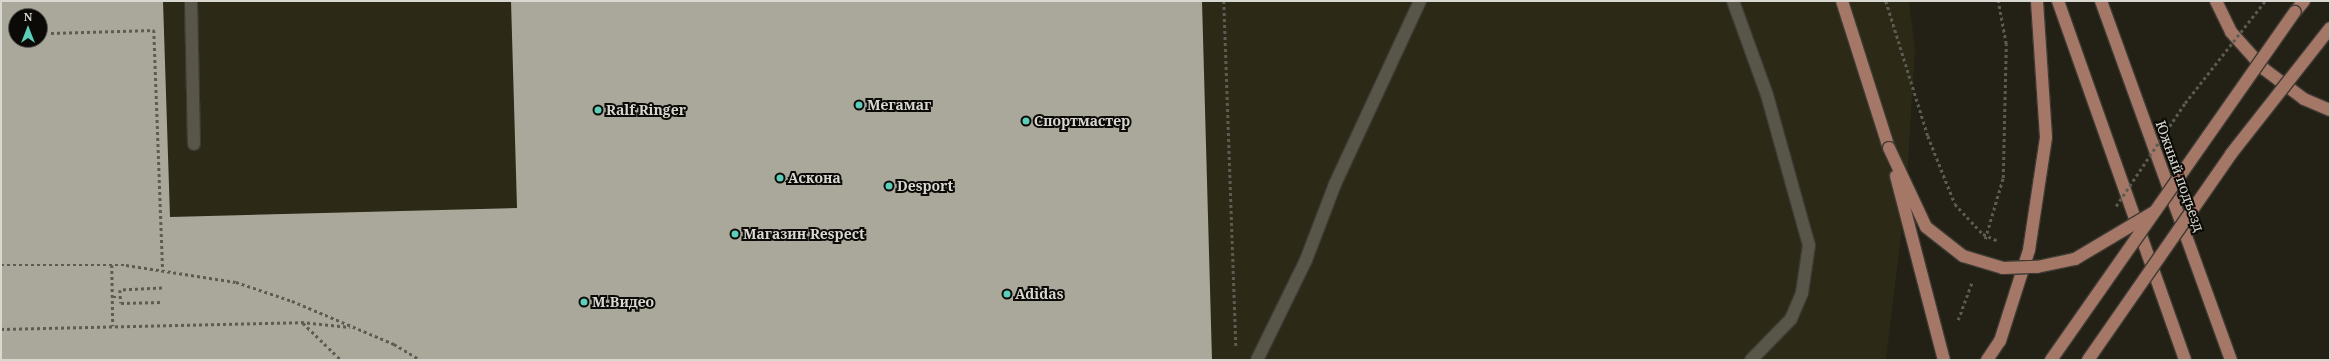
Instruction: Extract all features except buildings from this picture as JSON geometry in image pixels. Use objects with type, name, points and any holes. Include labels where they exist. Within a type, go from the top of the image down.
[{"type":"main road","points":[[1842,1],[1889,148],[1944,360]]},
{"type":"main road","points":[[1987,360],[2000,341],[2029,250],[2044,152],[2037,1]]},
{"type":"main road","points":[[2058,1],[2185,360]]},
{"type":"main road","name":"Южный подъезд","points":[[2101,1],[2231,360]]},
{"type":"main road","points":[[2216,1],[2231,32],[2264,69],[2304,99],[2330,110]]},
{"type":"main road","points":[[2051,360],[2159,210],[2304,1]]},
{"type":"main road","points":[[2088,360],[2231,154],[2330,28]]},
{"type":"main road","points":[[1889,148],[1926,227],[1963,256],[2003,268],[2037,267],[2075,259],[2159,210]]},
{"type":"lane","points":[[191,1],[194,144]]},
{"type":"lane","points":[[1256,360],[1306,260],[1338,177],[1420,1]]},
{"type":"lane","points":[[1733,1],[1767,95],[1809,245],[1802,293],[1791,319],[1751,360]]},
{"type":"path","points":[[1224,1],[1236,352]]},
{"type":"path","points":[[1886,1],[1928,136],[1955,204],[1983,234],[2006,244]]},
{"type":"path","points":[[1984,242],[2003,178],[2006,44],[1998,1]]},
{"type":"path","points":[[2113,211],[2185,103],[2265,1]]},
{"type":"path","points":[[51,33],[154,30],[163,270]]},
{"type":"path","points":[[1,265],[112,265],[163,270],[236,282],[354,327],[421,360]]},
{"type":"path","points":[[112,265],[113,326]]},
{"type":"path","points":[[1957,323],[1974,278]]},
{"type":"path","points":[[162,288],[120,290],[121,303],[163,302]]},
{"type":"path","points":[[113,297],[121,297]]},
{"type":"path","points":[[1,329],[303,323],[354,327]]},
{"type":"path","points":[[303,323],[341,360]]},
{"type":"shaded area","points":[[1,1],[1909,1],[1915,49],[1906,194],[1886,360],[1,360]]},
{"type":"place","name":"Мегамаг","points":[[859,105]]},
{"type":"place","name":"Ralf Ringer","points":[[598,110]]},
{"type":"place","name":"Спортмастер","points":[[1026,121]]},
{"type":"place","name":"Аскона","points":[[780,178]]},
{"type":"place","name":"Desport","points":[[889,186]]},
{"type":"place","name":"Магазин Respect","points":[[735,234]]},
{"type":"place","name":"Adidas","points":[[1007,294]]},
{"type":"place","name":"М.Видео","points":[[584,302]]}]
